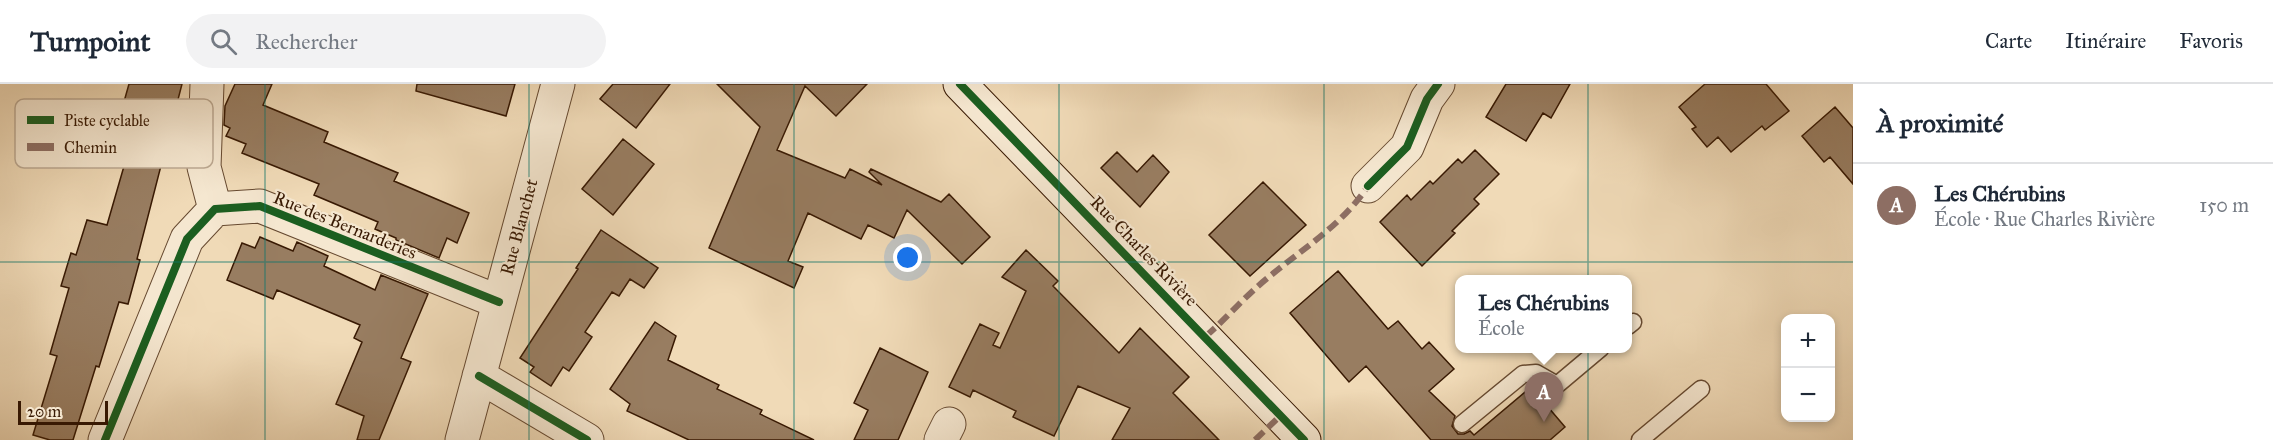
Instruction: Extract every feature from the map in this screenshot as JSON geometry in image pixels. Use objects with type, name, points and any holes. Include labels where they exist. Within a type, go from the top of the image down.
[{"type":"street","points":[[206,99],[207,84]]},
{"type":"street","name":"Rue Blanchet","points":[[462,440],[558,84]]},
{"type":"street","points":[[1368,186],[1407,147],[1427,99],[1438,84]]},
{"type":"street","name":"Rue Charles Rivière","points":[[969,87],[1304,440]]},
{"type":"street","points":[[105,440],[187,239],[215,210],[204,168]]},
{"type":"street","name":"Rue des Bernarderies","points":[[215,210],[260,206],[499,302]]},
{"type":"street","points":[[479,376],[588,440]]},
{"type":"lane","points":[[1462,424],[1522,374],[1536,373],[1557,385],[1595,353]]},
{"type":"lane","points":[[1640,440],[1701,389]]},
{"type":"building","points":[[129,84],[182,84],[178,99],[125,99]]},
{"type":"building","points":[[235,84],[272,84],[263,105],[328,132],[324,142],[398,173],[394,181],[469,213],[457,243],[447,238],[439,258],[396,240],[375,229],[378,222],[314,195],[319,184],[242,153],[246,144],[226,136],[230,128],[224,125],[225,106]]},
{"type":"building","points":[[417,84],[515,84],[506,116],[416,91]]},
{"type":"building","points":[[613,84],[670,84],[636,128],[600,99]]},
{"type":"building","points":[[717,84],[867,84],[836,116],[805,86],[777,150],[845,178],[850,169],[882,185],[869,172],[871,169],[941,202],[949,194],[990,237],[962,264],[907,210],[894,238],[868,225],[861,239],[808,213],[788,261],[803,267],[794,288],[709,248],[760,127]]},
{"type":"building","points":[[1506,84],[1570,84],[1551,118],[1543,113],[1526,141],[1486,117]]},
{"type":"building","points":[[1705,84],[1766,84],[1789,111],[1765,130],[1762,126],[1731,152],[1718,137],[1707,147],[1692,129],[1696,127],[1679,107]]},
{"type":"building","points":[[1835,107],[1853,128],[1853,184],[1830,157],[1824,162],[1802,136]]},
{"type":"building","points":[[623,139],[654,164],[613,215],[582,189]]},
{"type":"building","points":[[1475,150],[1499,174],[1474,199],[1479,204],[1452,231],[1455,233],[1422,266],[1380,222],[1407,195],[1411,200],[1430,181],[1433,184],[1458,159],[1462,163]]},
{"type":"building","points":[[1117,152],[1137,172],[1153,155],[1169,172],[1140,207],[1101,168]]},
{"type":"building","points":[[123,168],[160,168],[128,304],[119,302],[73,440],[50,440],[33,435],[57,356],[50,354],[69,288],[61,286],[71,253],[76,255],[87,220],[107,225]]},
{"type":"building","points":[[1263,182],[1306,225],[1250,276],[1209,235]]},
{"type":"building","points":[[601,230],[658,268],[644,288],[630,279],[619,296],[612,292],[585,332],[592,337],[569,371],[563,367],[551,386],[530,372],[534,367],[520,358]]},
{"type":"building","points":[[260,237],[293,251],[297,242],[328,256],[324,266],[375,290],[381,275],[428,294],[401,358],[411,362],[379,440],[357,440],[364,416],[336,404],[362,342],[354,338],[360,325],[277,290],[273,299],[227,280],[242,243],[255,248]]},
{"type":"building","points":[[1026,250],[1058,281],[1053,286],[1119,353],[1140,328],[1189,377],[1173,393],[1219,440],[1112,440],[1130,408],[1078,386],[1054,436],[1013,417],[1016,411],[973,390],[970,397],[949,387],[980,324],[999,333],[993,345],[1000,348],[1026,291],[1002,277]]},
{"type":"building","points":[[1338,271],[1388,329],[1398,321],[1422,349],[1429,342],[1454,369],[1429,391],[1455,416],[1452,426],[1458,434],[1470,431],[1474,435],[1531,387],[1565,427],[1550,440],[1431,440],[1366,366],[1349,382],[1290,313]]},
{"type":"building","points":[[655,322],[676,336],[668,360],[719,385],[717,389],[762,410],[760,414],[814,440],[689,440],[627,411],[630,404],[610,389]]},
{"type":"building","points":[[880,348],[928,372],[898,440],[854,440],[868,410],[854,403]]},
{"type":"marked path","points":[[1206,336],[1262,283],[1335,224],[1368,186]]},
{"type":"marked path","points":[[1255,440],[1280,416]]},
{"type":"cycle path","points":[[960,84],[1304,440]]},
{"type":"cycle path","points":[[1368,186],[1407,147],[1427,99],[1438,84]]},
{"type":"cycle path","points":[[105,440],[187,239],[215,209],[260,206],[499,302]]},
{"type":"cycle path","points":[[479,376],[587,440]]},
{"type":"place","name":"Les Chérubins","points":[[1544,422]]}]
